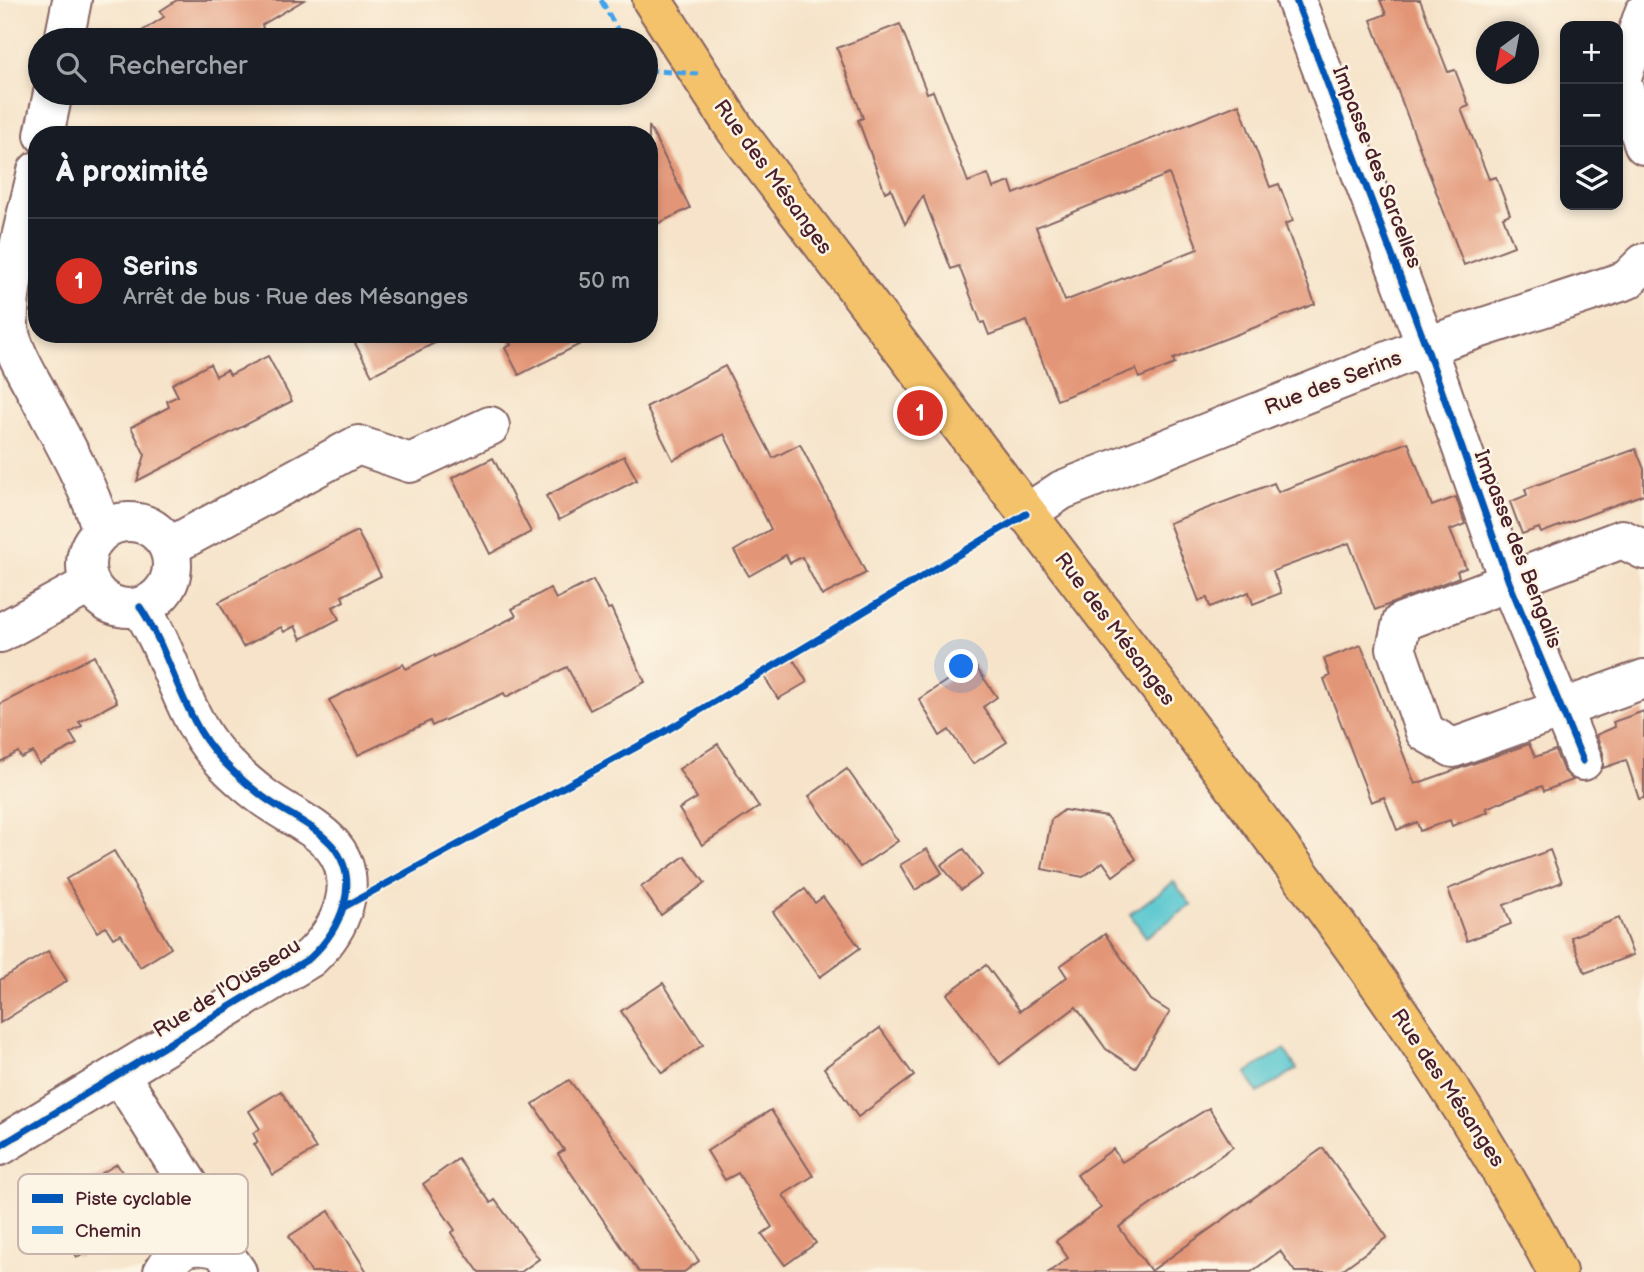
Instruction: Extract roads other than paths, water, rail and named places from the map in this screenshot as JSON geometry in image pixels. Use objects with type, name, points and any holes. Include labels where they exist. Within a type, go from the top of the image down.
[{"type":"main road","name":"Rue des Mésanges","points":[[652,0],[736,131],[1373,975],[1458,1097],[1506,1174],[1557,1272]]},
{"type":"street","points":[[66,28],[72,0]]},
{"type":"street","name":"Impasse des Sarcelles","points":[[1296,0],[1426,346]]},
{"type":"street","points":[[1644,13],[1633,77],[1644,145]]},
{"type":"street","points":[[46,126],[50,105]]},
{"type":"street","points":[[28,203],[7,279],[10,335],[92,497],[102,531]]},
{"type":"street","name":"Rue des Serins","points":[[1026,514],[1062,490],[1426,346],[1627,280],[1644,263]]},
{"type":"street","name":"Impasse des Bengalis","points":[[1426,346],[1509,582],[1583,761]]},
{"type":"street","points":[[169,547],[358,444],[410,463],[490,426]]},
{"type":"street","points":[[126,521],[139,523],[151,527],[169,547],[173,572],[169,584],[152,603],[125,608],[111,604],[90,584],[87,556],[92,542],[102,531],[126,521]]},
{"type":"street","points":[[1644,550],[1622,539],[1402,622],[1396,648],[1425,732],[1452,748],[1644,680]]},
{"type":"street","points":[[0,633],[90,584]]},
{"type":"street","name":"Rue de l'Ousseau","points":[[0,1146],[310,958],[334,932],[346,894],[343,869],[332,846],[261,796],[200,732],[155,629],[140,607]]},
{"type":"street","points":[[120,1075],[182,1174]]},
{"type":"street","points":[[163,1272],[174,1254]]},
{"type":"street","points":[[224,1254],[237,1272]]},
{"type":"water","points":[[1174,882],[1191,905],[1146,937],[1130,914]]},
{"type":"water","points":[[1284,1049],[1297,1069],[1258,1093],[1246,1073]]},
{"type":"place","name":"Serins","points":[[920,413]]}]
